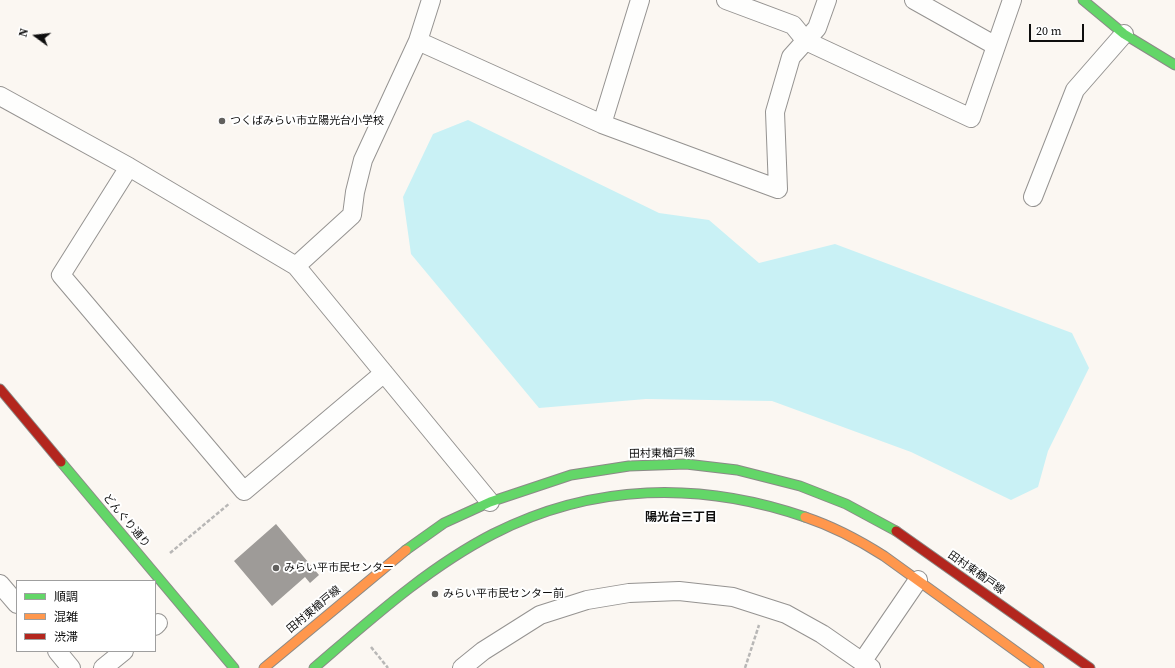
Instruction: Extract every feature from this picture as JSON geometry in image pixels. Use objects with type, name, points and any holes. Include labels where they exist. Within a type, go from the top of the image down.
[{"type":"street","points":[[296,266],[352,215],[355,192],[363,160],[418,41],[431,0]]},
{"type":"street","points":[[602,124],[640,0]]},
{"type":"street","points":[[726,0],[793,25],[806,41],[971,118],[1012,0]]},
{"type":"street","points":[[418,41],[602,124],[778,189],[775,112],[791,57],[817,28],[827,0]]},
{"type":"street","points":[[914,0],[996,46]]},
{"type":"street","points":[[1083,0],[1124,34],[1175,65]]},
{"type":"street","points":[[1033,197],[1075,90],[1124,34]]},
{"type":"street","points":[[0,96],[129,167],[296,266],[490,502]]},
{"type":"street","points":[[129,167],[61,275],[244,491],[384,373]]},
{"type":"street","name":"どんぐり通り","points":[[0,389],[234,668]]},
{"type":"street","name":"田村東楢戸線","points":[[264,668],[400,555],[444,523],[490,502],[571,475],[629,466],[686,464],[730,469],[800,486],[846,504],[896,531],[1090,668]]},
{"type":"street","points":[[314,668],[405,593],[445,564],[494,534],[542,511],[588,499],[629,492],[680,491],[726,495],[764,503],[806,517],[855,539],[893,561],[1039,668]]},
{"type":"street","points":[[462,668],[483,651],[540,615],[587,600],[629,593],[679,591],[733,597],[786,614],[822,634],[867,665],[918,580]]},
{"type":"street","points":[[0,584],[16,603]]},
{"type":"street","points":[[58,652],[71,668]]},
{"type":"street","points":[[103,668],[123,652]]},
{"type":"path","points":[[170,553],[244,491]]},
{"type":"path","points":[[745,668],[765,607]]},
{"type":"path","points":[[371,647],[388,668]]},
{"type":"water","points":[[468,120],[659,213],[709,220],[759,263],[835,244],[1072,333],[1089,368],[1048,451],[1038,487],[1011,500],[911,452],[772,401],[646,399],[539,408],[411,254],[403,197],[433,134]]},
{"type":"building","name":"みらい平市民センター","points":[[276,524],[319,575],[310,583],[305,577],[272,606],[234,561]]},
{"type":"traffic: fast","points":[[1083,0],[1124,34],[1175,65]]},
{"type":"traffic: fast","points":[[61,462],[234,668]]},
{"type":"traffic: fast","points":[[406,550],[444,523],[490,502],[571,475],[629,466],[686,464],[737,470],[800,486],[846,504],[896,531]]},
{"type":"traffic: fast","points":[[314,668],[400,596],[445,563],[493,534],[531,517],[569,505],[608,497],[647,493],[687,493],[726,497],[766,505],[805,517]]},
{"type":"traffic: slow","points":[[805,517],[845,534],[884,556],[1039,668]]},
{"type":"traffic: slow","points":[[264,668],[406,550]]},
{"type":"traffic: jam","points":[[0,389],[61,462]]},
{"type":"traffic: jam","points":[[896,531],[1090,668]]},
{"type":"place","name":"つくばみらい市立陽光台小学校","points":[[222,121]]},
{"type":"place","name":"みらい平市民センター","points":[[276,568]]},
{"type":"place","name":"みらい平市民センター前","points":[[435,594]]},
{"type":"district","name":"陽光台三丁目","points":[[681,518]]}]
